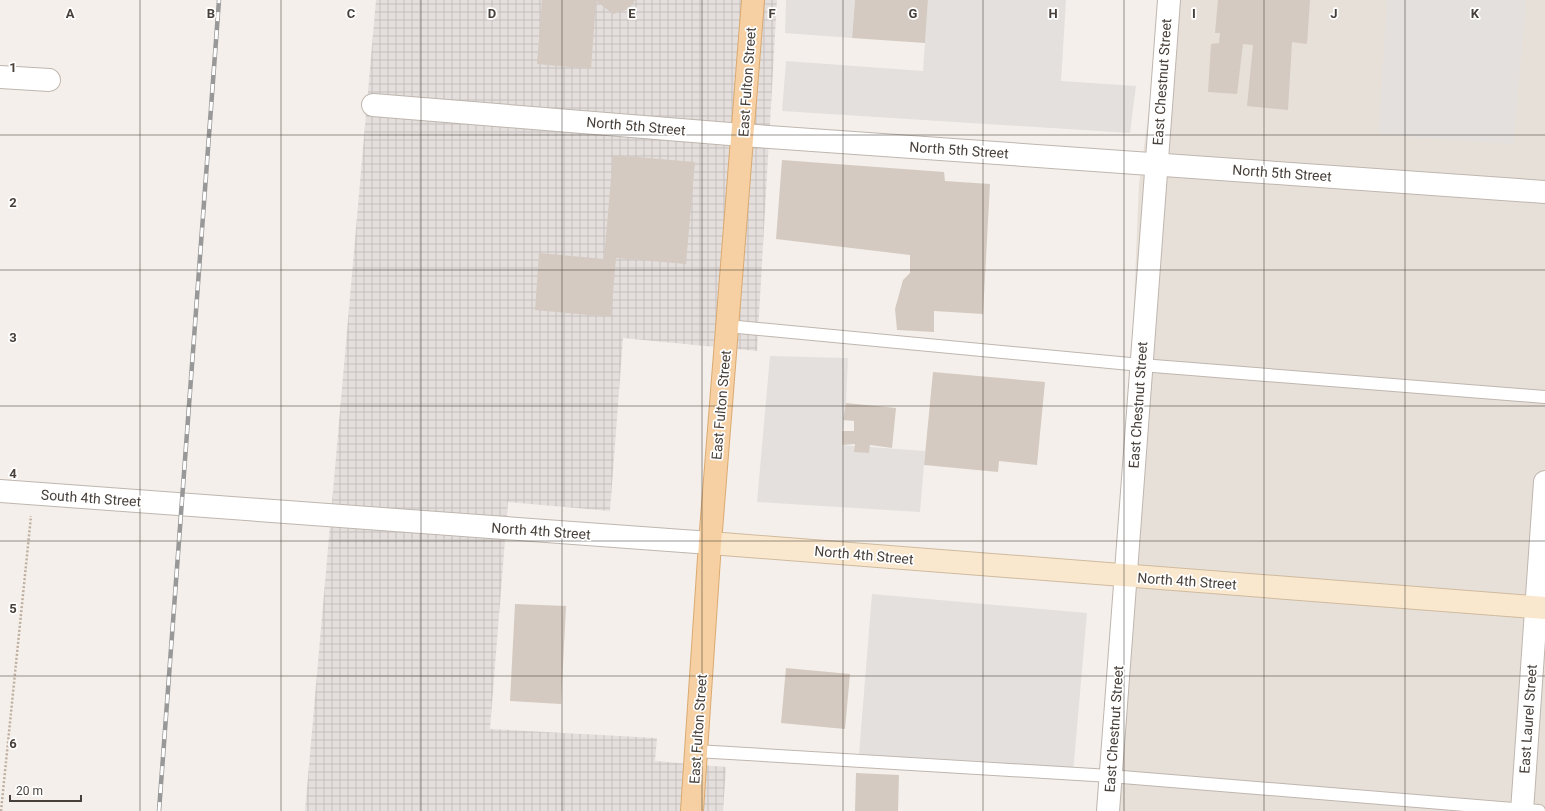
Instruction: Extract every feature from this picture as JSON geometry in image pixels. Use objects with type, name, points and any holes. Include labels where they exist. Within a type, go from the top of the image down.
[{"type":"main road","name":"East Fulton Street","points":[[692,811],[710,543],[753,0]]},
{"type":"main road","name":"North 4th Street","points":[[710,543],[1540,608]]},
{"type":"street","name":"East Chestnut Street","points":[[1108,811],[1169,0]]},
{"type":"street","points":[[0,77],[49,80]]},
{"type":"street","name":"North 5th Street","points":[[373,105],[742,135],[1545,192]]},
{"type":"street","name":"East Laurel Street","points":[[1527,811],[1540,608],[1545,482]]},
{"type":"street","name":"South 4th Street","points":[[0,491],[182,505]]},
{"type":"street","name":"North 4th Street","points":[[182,505],[710,543]]},
{"type":"lane","points":[[728,326],[1141,365],[1545,397]]},
{"type":"lane","points":[[696,751],[1110,776],[1527,811]]},
{"type":"path","points":[[1,811],[33,494]]},
{"type":"shaded area","points":[[376,0],[777,0],[757,351],[623,338],[610,511],[508,502],[490,729],[657,738],[655,761],[726,767],[723,811],[305,811]]},
{"type":"shaded area","points":[[786,0],[855,0],[852,38],[785,33]]},
{"type":"shaded area","points":[[928,0],[1066,0],[1061,81],[1136,86],[1130,133],[782,111],[786,61],[923,71]]},
{"type":"shaded area","points":[[1164,0],[1545,0],[1545,811],[1113,811],[1139,184]]},
{"type":"shaded area","points":[[1387,0],[1526,0],[1513,144],[1379,134]]},
{"type":"shaded area","points":[[770,356],[848,358],[842,445],[925,451],[920,512],[757,502]]},
{"type":"shaded area","points":[[872,594],[1087,613],[1073,773],[859,754]]},
{"type":"building","points":[[542,0],[635,0],[629,9],[613,14],[596,1],[591,69],[537,64]]},
{"type":"building","points":[[855,0],[928,0],[925,43],[852,38]]},
{"type":"building","points":[[1218,0],[1310,0],[1307,44],[1292,42],[1288,110],[1247,106],[1253,45],[1243,44],[1237,94],[1208,92],[1211,44],[1219,43],[1220,33],[1215,33]]},
{"type":"building","points":[[613,155],[695,162],[686,264],[616,258],[611,317],[535,310],[539,253],[604,259]]},
{"type":"building","points":[[782,160],[944,172],[945,181],[990,184],[983,314],[934,311],[934,332],[897,330],[895,309],[903,280],[910,273],[910,255],[776,239]]},
{"type":"building","points":[[933,372],[1045,382],[1037,465],[999,461],[998,472],[924,465]]},
{"type":"building","points":[[846,403],[896,408],[892,448],[870,445],[869,453],[854,452],[855,444],[842,445],[842,431],[854,431],[854,421],[843,420]]},
{"type":"building","points":[[515,604],[566,606],[561,704],[510,701]]},
{"type":"building","points":[[786,668],[850,674],[845,729],[781,723]]},
{"type":"building","points":[[856,773],[899,775],[898,811],[855,811]]},
{"type":"railway","points":[[159,811],[219,0]]}]
